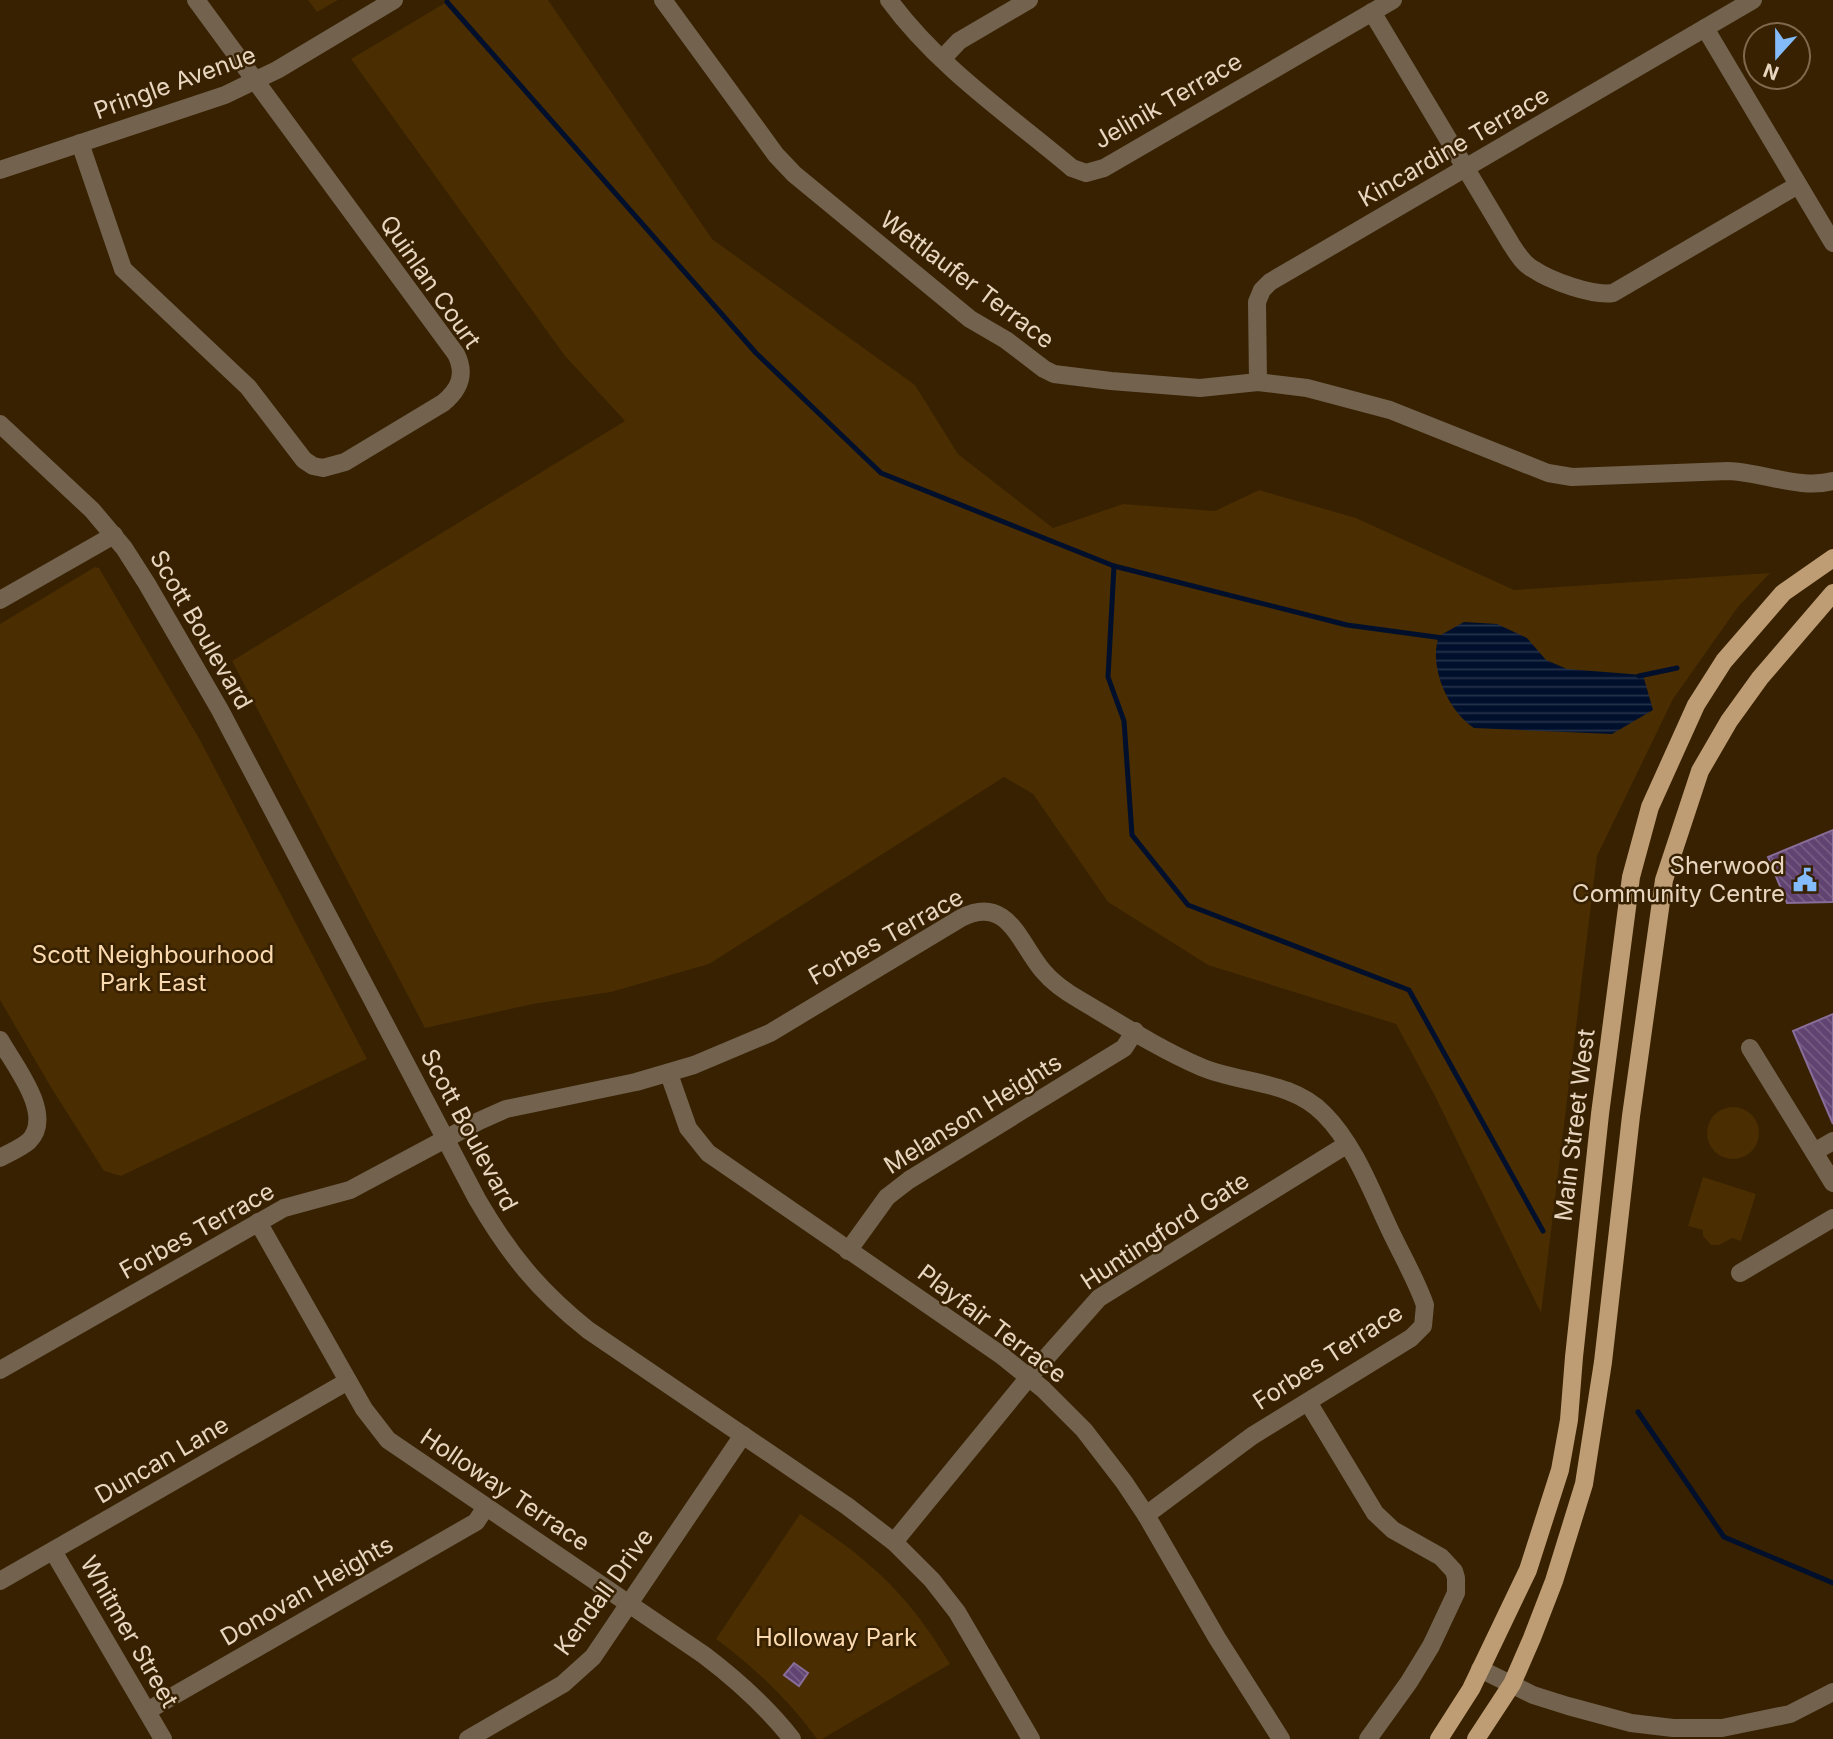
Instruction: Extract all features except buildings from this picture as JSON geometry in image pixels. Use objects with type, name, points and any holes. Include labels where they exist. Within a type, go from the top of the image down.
[{"type":"main road","name":"Main Street West","points":[[1438,1739],[1457,1712],[1480,1669],[1528,1570],[1560,1471],[1569,1420],[1600,1114],[1631,877],[1650,807],[1696,705],[1724,661],[1783,593],[1833,558]]},
{"type":"main road","points":[[1476,1739],[1512,1684],[1554,1581],[1584,1484],[1603,1362],[1633,1104],[1664,880],[1700,771],[1729,721],[1760,678],[1833,593]]},
{"type":"street","name":"Quinlan Court","points":[[80,143],[123,270],[248,387],[304,460],[313,466],[334,467],[345,462],[443,403],[456,390],[460,383],[461,363],[456,354],[196,0]]},
{"type":"street","name":"Wettlaufer Terrace","points":[[663,0],[776,155],[794,174],[970,320],[1006,340],[1044,369],[1066,377],[1200,388],[1258,382],[1307,388],[1390,410],[1548,473],[1572,477],[1745,471],[1814,485],[1833,481]]},
{"type":"street","name":"Jelinik Terrace","points":[[889,0],[917,36],[942,59],[1072,168],[1086,173],[1093,172],[1393,0]]},
{"type":"street","points":[[942,59],[959,41],[1029,0]]},
{"type":"street","name":"Kincardine Terrace","points":[[1258,382],[1257,302],[1262,290],[1270,282],[1753,0]]},
{"type":"street","name":"Pringle Avenue","points":[[0,170],[225,95],[277,70],[388,4]]},
{"type":"street","points":[[1372,12],[1511,244],[1531,269],[1597,294],[1613,293],[1798,185]]},
{"type":"street","points":[[1705,28],[1833,243]]},
{"type":"street","name":"Scott Boulevard","points":[[0,424],[85,503],[114,535],[147,584],[220,710],[446,1139],[500,1237],[520,1266],[551,1299],[588,1330],[874,1524],[894,1542],[932,1580],[957,1612],[1031,1739]]},
{"type":"street","points":[[0,600],[114,535]]},
{"type":"street","name":"Forbes Terrace","points":[[0,1370],[284,1208],[349,1190],[506,1109],[669,1074],[770,1032],[961,918],[979,911],[995,912],[1008,921],[1054,982],[1135,1031],[1202,1067],[1283,1089],[1314,1105],[1332,1123],[1361,1170],[1425,1305],[1425,1320],[1411,1339],[1252,1436],[1146,1515]]},
{"type":"street","name":"Melanson Heights","points":[[848,1251],[887,1197],[909,1180],[1124,1048],[1135,1031]]},
{"type":"street","points":[[0,1040],[34,1098],[39,1114],[37,1127],[29,1141],[0,1158]]},
{"type":"street","points":[[1750,1048],[1833,1183]]},
{"type":"street","name":"Playfair Terrace","points":[[669,1074],[688,1128],[708,1153],[1030,1377],[1084,1430],[1146,1515],[1217,1638],[1281,1739]]},
{"type":"street","points":[[1814,1152],[1833,1141]]},
{"type":"street","name":"Huntingford Gate","points":[[894,1542],[1099,1298],[1346,1145]]},
{"type":"street","points":[[1740,1273],[1833,1218]]},
{"type":"street","name":"Holloway Terrace","points":[[258,1222],[348,1381],[388,1440],[704,1655],[767,1709],[792,1739]]},
{"type":"street","name":"Duncan Lane","points":[[0,1581],[348,1381]]},
{"type":"street","points":[[1308,1402],[1375,1513],[1393,1530],[1441,1557],[1454,1571],[1456,1578],[1456,1593],[1442,1624],[1409,1682],[1368,1739]]},
{"type":"street","name":"Kendall Drive","points":[[468,1739],[572,1678],[593,1657],[743,1435]]},
{"type":"street","name":"Donovan Heights","points":[[147,1711],[476,1522],[486,1507]]},
{"type":"street","name":"Whitmer Street","points":[[53,1550],[163,1739]]},
{"type":"street","points":[[1480,1669],[1533,1695],[1631,1723],[1673,1728],[1722,1728],[1790,1714],[1833,1692]]},
{"type":"green space","points":[[308,0],[338,0],[317,12]]},
{"type":"green space","points":[[450,0],[548,0],[712,239],[915,385],[958,454],[1053,528],[1123,504],[1215,511],[1259,490],[1356,518],[1514,590],[1770,573],[1738,607],[1673,699],[1597,856],[1541,1313],[1434,1094],[1396,1024],[1208,965],[1108,902],[1033,794],[1004,777],[709,964],[611,992],[533,1004],[425,1028],[232,661],[625,421],[565,356],[351,59]]},
{"type":"green space","name":"Scott Neighbourhood Park East","points":[[95,567],[99,568],[200,740],[367,1059],[121,1176],[104,1171],[0,1000],[0,624]]},
{"type":"green space","points":[[1733,1107],[1743,1109],[1751,1115],[1757,1123],[1757,1143],[1751,1151],[1743,1157],[1733,1159],[1723,1157],[1715,1151],[1709,1143],[1707,1133],[1709,1123],[1715,1115],[1723,1109]]},
{"type":"green space","points":[[1703,1177],[1756,1194],[1741,1241],[1732,1238],[1719,1245],[1711,1245],[1703,1236],[1703,1230],[1688,1226]]},
{"type":"green space","name":"Holloway Park","points":[[800,1514],[867,1562],[885,1579],[918,1616],[950,1664],[822,1739],[817,1739],[770,1685],[716,1639]]},
{"type":"water","points":[[1464,622],[1497,624],[1527,638],[1546,660],[1567,669],[1643,675],[1653,710],[1612,734],[1474,728],[1456,711],[1449,699],[1438,674],[1436,661],[1439,636]]},
{"type":"waterway","points":[[447,2],[756,353],[881,473],[1114,566],[1347,625],[1443,638]]},
{"type":"waterway","points":[[1114,566],[1108,677],[1124,721],[1132,835],[1188,905],[1409,990],[1543,1231]]},
{"type":"waterway","points":[[1639,676],[1677,668]]},
{"type":"waterway","points":[[1638,1412],[1724,1537],[1833,1583]]},
{"type":"place","name":"Sherwood Community Centre","points":[[1805,880]]}]
